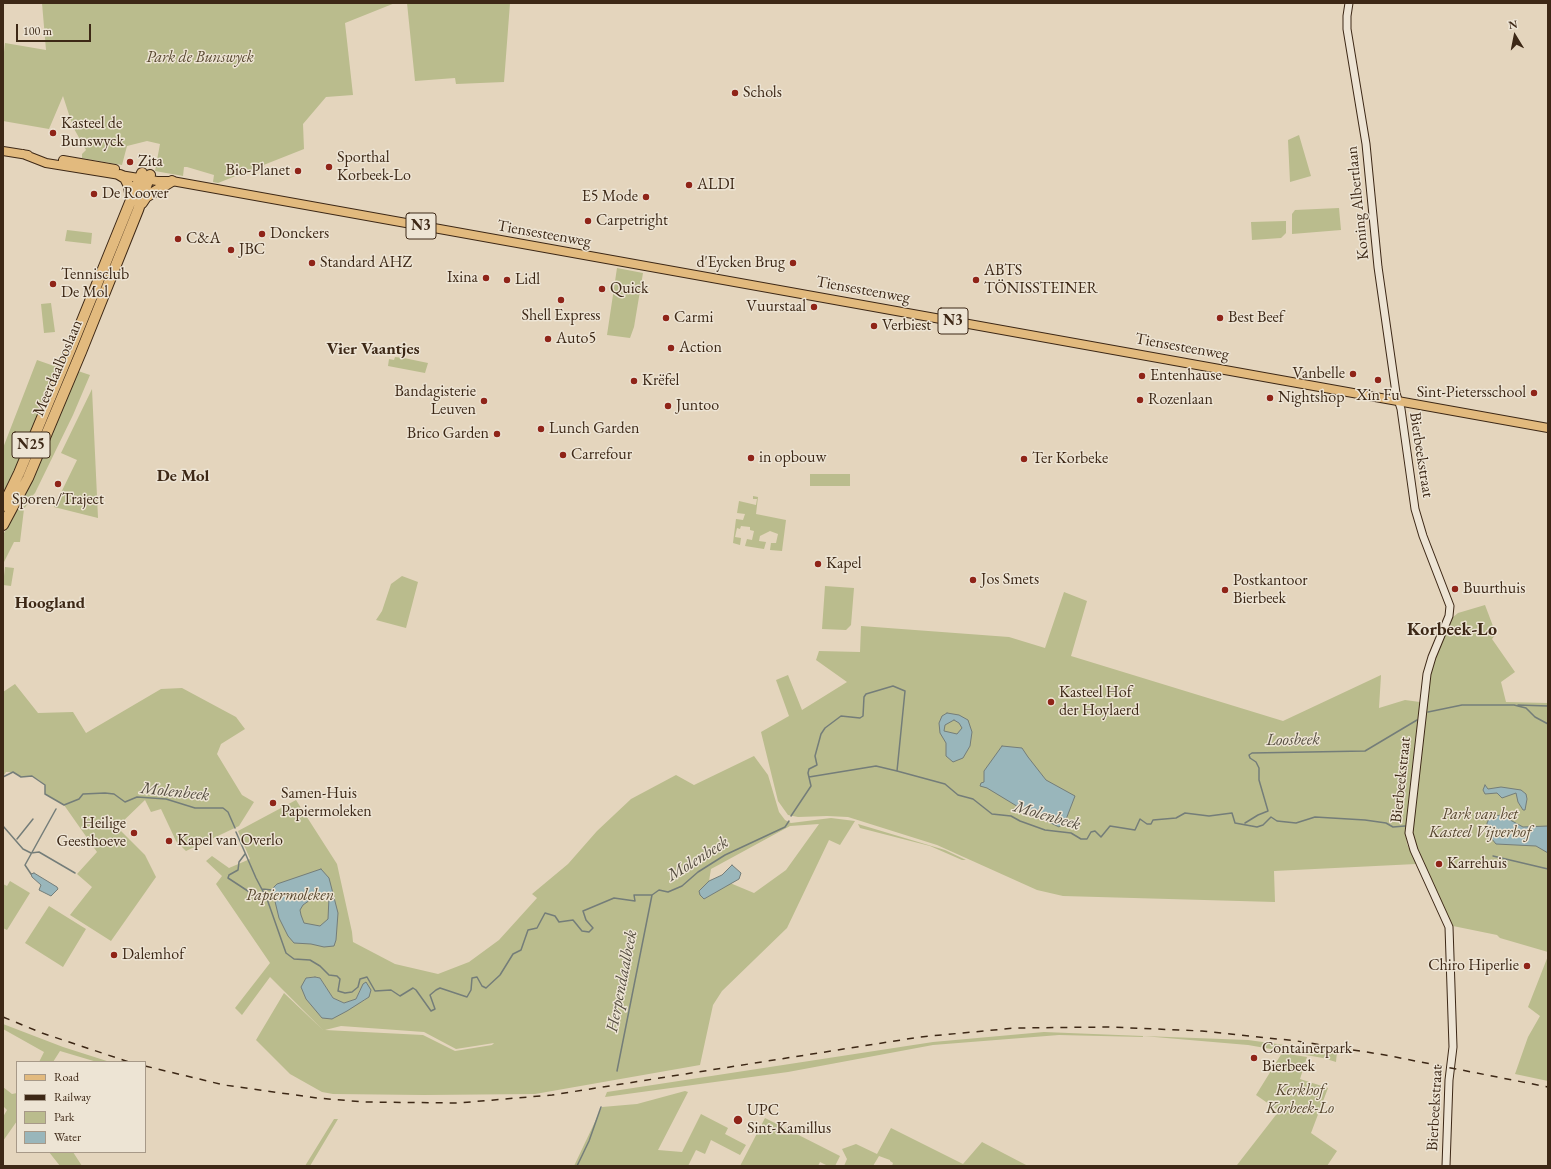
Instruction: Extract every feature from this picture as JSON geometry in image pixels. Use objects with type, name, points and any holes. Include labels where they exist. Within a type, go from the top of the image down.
[{"type":"highway","points":[[120,175],[127,181],[133,208],[172,181]]},
{"type":"highway","name":"Meerdaalboslaan","points":[[3,525],[28,478],[67,386],[76,350],[145,176]]},
{"type":"highway","name":"Meerdaalboslaan","points":[[3,506],[19,473],[57,383],[76,350]]},
{"type":"main road","name":"Tiensesteenweg","points":[[3,151],[1548,428]]},
{"type":"main road","name":"Tiensesteenweg","points":[[23,154],[46,163],[120,175],[145,176]]},
{"type":"street","name":"Koning Albertlaan","points":[[1349,3],[1346,16],[1347,29],[1366,144],[1375,244],[1398,400]]},
{"type":"street","name":"Bierbeekstraat","points":[[1398,400],[1401,409],[1415,510],[1423,536],[1449,603],[1450,613],[1432,657],[1427,674],[1409,833],[1414,850],[1449,926],[1453,1047],[1449,1080],[1446,1166]]},
{"type":"green space","name":"Park de Bunswyck","points":[[42,3],[395,3],[345,23],[353,95],[326,97],[303,124],[304,149],[218,183],[213,182],[214,175],[187,167],[184,167],[183,176],[155,171],[160,144],[147,141],[127,146],[122,165],[82,158],[82,154],[86,150],[73,127],[63,96],[49,129],[3,121],[3,61],[5,43],[46,50]]},
{"type":"green space","points":[[407,3],[510,3],[504,82],[456,84],[455,78],[415,81]]},
{"type":"green space","points":[[1299,135],[1311,176],[1290,182],[1288,140]]},
{"type":"green space","points":[[1339,208],[1341,230],[1292,234],[1292,214],[1295,210]]},
{"type":"green space","points":[[1286,221],[1286,233],[1281,238],[1252,240],[1251,222]]},
{"type":"green space","points":[[67,230],[92,233],[91,244],[65,241]]},
{"type":"green space","points":[[617,268],[643,273],[634,327],[630,338],[607,335]]},
{"type":"green space","points":[[51,303],[55,332],[44,333],[41,304]]},
{"type":"green space","points":[[395,357],[428,363],[425,373],[388,366],[389,359],[394,360]]},
{"type":"green space","points":[[37,360],[57,367],[14,472],[3,493],[3,448]]},
{"type":"green space","points":[[78,371],[90,375],[73,415],[35,493],[28,501],[19,506]]},
{"type":"green space","points":[[92,389],[98,518],[54,507],[77,460],[61,453]]},
{"type":"green space","points":[[810,474],[850,474],[850,486],[810,486]]},
{"type":"green space","points":[[753,496],[758,497],[756,514],[786,520],[782,551],[770,550],[771,543],[776,543],[778,534],[770,531],[760,536],[759,541],[766,542],[764,549],[745,546],[747,539],[752,540],[754,531],[750,530],[750,527],[741,526],[740,529],[737,528],[735,537],[741,538],[740,545],[733,543],[736,519],[743,520],[745,514],[737,513],[739,501],[756,505],[757,499],[753,499]]},
{"type":"green space","points":[[31,499],[24,509],[20,542],[14,542],[3,564],[3,535],[18,507],[24,506]]},
{"type":"green space","points":[[5,567],[14,568],[11,586],[3,585]]},
{"type":"green space","points":[[402,576],[418,582],[406,628],[376,620],[382,611],[391,584]]},
{"type":"green space","points":[[825,586],[854,588],[851,625],[846,630],[822,629]]},
{"type":"green space","points":[[1064,592],[1087,601],[1071,656],[1283,721],[1381,675],[1379,708],[1405,700],[1420,702],[1405,832],[1407,844],[1416,864],[1274,871],[1275,902],[1063,896],[1037,890],[937,845],[848,817],[798,817],[788,815],[778,801],[761,732],[789,716],[776,680],[788,675],[802,710],[847,682],[816,660],[819,651],[860,652],[861,626],[1009,637],[1045,648]]},
{"type":"green space","name":"Park van het Kasteel Vijverhof","points":[[1485,605],[1496,634],[1492,639],[1515,672],[1501,682],[1506,702],[1548,703],[1548,952],[1500,938],[1497,935],[1453,926],[1412,836],[1432,665],[1452,618],[1458,613]]},
{"type":"green space","points":[[15,684],[38,713],[73,712],[86,733],[161,689],[182,688],[236,717],[245,729],[221,744],[217,754],[242,795],[254,802],[239,826],[186,851],[176,841],[161,809],[151,812],[145,800],[117,827],[145,855],[156,877],[111,941],[70,915],[92,887],[77,874],[97,852],[64,805],[45,794],[45,785],[39,780],[32,776],[21,777],[13,772],[6,772],[3,777],[3,692]]},
{"type":"green space","name":"Papiermoleken","points":[[754,756],[768,775],[779,812],[785,820],[791,823],[831,818],[855,821],[840,845],[829,840],[787,928],[722,991],[713,1005],[700,1065],[535,1094],[333,1094],[322,1092],[290,1074],[256,1040],[284,993],[323,1030],[270,977],[242,1015],[235,1008],[270,963],[216,884],[222,876],[206,861],[212,856],[229,868],[250,859],[238,831],[296,800],[337,864],[353,942],[395,964],[438,974],[469,962],[499,940],[537,898],[532,894],[568,864],[597,831],[631,799],[676,775],[694,785]],"holes":[[[819,824],[786,870],[754,893],[730,883],[704,899],[699,891],[709,881],[711,869],[790,826]],[[306,978],[320,978],[333,998],[344,1003],[356,999],[360,990],[365,1000],[322,1018]],[[341,1026],[424,1032],[456,1049],[494,1043],[492,1045],[455,1051],[423,1035],[325,1030]]]},
{"type":"green space","points":[[858,824],[945,850],[966,860],[962,860],[930,846],[860,828]]},
{"type":"green space","points":[[10,881],[30,893],[7,930],[3,928],[3,884],[7,886]]},
{"type":"green space","points":[[49,906],[86,929],[63,967],[25,943]]},
{"type":"green space","points":[[1548,956],[1548,1081],[1515,1074],[1528,1037],[1540,1016],[1528,1007]]},
{"type":"green space","points":[[3,1024],[63,1047],[107,1061],[94,1061],[60,1051],[54,1061],[40,1061],[44,1052],[3,1029]]},
{"type":"green space","points":[[1044,1032],[1143,1037],[1059,1035],[933,1045],[788,1072],[605,1097],[607,1092],[933,1042]]},
{"type":"green space","points":[[1143,1036],[1248,1040],[1337,1052],[1336,1062],[1323,1058],[1248,1045]]},
{"type":"green space","name":"Kerkhof Korbeek-Lo","points":[[1282,1053],[1307,1057],[1300,1079],[1328,1088],[1311,1133],[1337,1151],[1327,1166],[1237,1165],[1279,1111],[1256,1095]]},
{"type":"green space","points":[[3,1087],[12,1094],[16,1093],[16,1122],[3,1141],[3,1117],[7,1110],[3,1106]]},
{"type":"green space","points":[[685,1091],[688,1092],[658,1150],[682,1152],[701,1114],[728,1128],[725,1134],[746,1145],[740,1155],[711,1140],[705,1154],[696,1150],[688,1166],[574,1166],[602,1107],[637,1104]]},
{"type":"green space","points":[[765,1118],[840,1156],[835,1166],[828,1166],[820,1162],[818,1166],[740,1166]]},
{"type":"green space","points":[[334,1119],[338,1119],[310,1166],[305,1166]]},
{"type":"green space","points":[[891,1128],[963,1164],[982,1142],[1028,1166],[892,1166],[893,1163],[890,1160],[879,1156],[873,1166],[844,1166],[847,1159],[842,1149],[856,1144],[877,1154]]},
{"type":"green space","points":[[50,1153],[74,1153],[82,1166],[60,1166]]},
{"type":"water","points":[[947,713],[959,715],[968,720],[972,732],[970,746],[963,758],[953,762],[946,756],[946,743],[940,733],[939,723],[942,716]],"holes":[[[954,720],[959,723],[962,728],[957,734],[944,731],[945,725]]]},
{"type":"water","points":[[1002,746],[1022,748],[1046,780],[1075,796],[1065,822],[1059,827],[1020,808],[987,788],[980,786],[981,783],[984,782],[984,771]]},
{"type":"water","points":[[1485,785],[1488,789],[1501,787],[1521,790],[1526,794],[1527,799],[1525,810],[1523,810],[1518,802],[1516,793],[1502,798],[1497,793],[1485,794],[1483,790]]},
{"type":"water","points":[[1501,815],[1523,827],[1548,826],[1548,853],[1536,846],[1496,844],[1487,833],[1487,823],[1490,817]]},
{"type":"water","points":[[732,865],[741,873],[739,879],[704,899],[700,895],[699,891],[709,881],[722,875]]},
{"type":"water","points":[[321,869],[329,878],[338,913],[336,940],[334,946],[324,947],[311,944],[294,943],[288,936],[279,918],[272,889],[277,884]],"holes":[[[329,897],[328,919],[320,926],[304,923],[300,910],[303,905],[310,900]]]},
{"type":"water","points":[[34,873],[58,889],[51,896],[39,890],[41,885],[32,877],[31,874]]},
{"type":"water","points":[[306,978],[320,978],[333,998],[344,1003],[356,999],[363,984],[366,982],[371,990],[369,997],[332,1019],[322,1018],[306,999],[301,987]]},
{"type":"waterway","name":"Molenbeek","points":[[791,816],[811,786],[808,773],[809,769],[817,765],[815,756],[821,734],[825,728],[841,716],[860,718],[863,716],[864,697],[866,694],[893,686],[905,691],[897,771],[945,784],[958,795],[973,799],[992,814],[1011,816],[1045,830],[1071,833],[1081,839],[1087,839],[1091,832],[1095,831],[1101,837],[1110,826],[1135,830],[1140,819],[1147,824],[1151,824],[1153,820],[1176,818],[1185,813],[1209,816],[1232,813],[1235,823],[1257,827],[1263,825],[1271,817],[1277,821],[1296,823],[1315,817],[1365,820],[1386,823],[1393,827],[1405,826]]},
{"type":"waterway","name":"Loosbeek","points":[[1428,712],[1462,705],[1514,705],[1526,708],[1535,717],[1548,724]]},
{"type":"waterway","points":[[1518,705],[1548,706]]},
{"type":"waterway","name":"Loosbeek","points":[[1245,823],[1268,811],[1259,780],[1259,768],[1256,762],[1250,758],[1249,755],[1252,753],[1365,751],[1417,720]]},
{"type":"waterway","name":"Molenbeek","points":[[809,777],[876,766],[897,771]]},
{"type":"waterway","name":"Molenbeek","points":[[3,777],[13,772],[21,777],[32,776],[45,785],[45,794],[64,805],[79,799],[83,794],[105,793],[114,794],[125,802],[137,797],[166,799],[195,808],[223,808],[228,812],[235,828]]},
{"type":"waterway","points":[[31,874],[25,865],[56,809]]},
{"type":"waterway","points":[[17,839],[33,819]]},
{"type":"waterway","name":"Molenbeek","points":[[236,832],[267,899],[286,953],[294,959],[310,960],[320,966],[329,975],[337,976],[340,979],[338,991],[345,993],[352,992],[358,987],[360,979],[367,977],[375,991],[391,990],[400,996],[413,988],[431,1011],[435,1009],[430,995],[440,988],[467,997],[471,990],[472,978],[477,977],[482,986],[486,988],[500,975],[513,954],[521,950],[528,930],[537,928],[545,913],[555,916],[559,922],[573,920],[582,931],[589,932],[593,928],[586,920],[583,911],[614,898],[635,901],[634,895],[652,895],[659,890],[668,892],[682,886],[698,872],[725,855],[785,827],[789,821]]},
{"type":"waterway","points":[[3,826],[23,849],[31,853]]},
{"type":"waterway","points":[[31,853],[39,852],[75,873]]},
{"type":"waterway","points":[[245,854],[239,862],[238,870],[229,875],[228,878],[254,895],[266,897]]},
{"type":"waterway","name":"Molenbeek","points":[[1493,856],[1548,869]]},
{"type":"waterway","points":[[262,889],[272,890]]},
{"type":"waterway","name":"Herpendaalbeek","points":[[617,1071],[652,895]]},
{"type":"waterway","name":"Herpendaalbeek","points":[[577,1166],[589,1141],[601,1107]]},
{"type":"railway","points":[[3,1017],[42,1033],[126,1061]]},
{"type":"railway","points":[[146,1066],[224,1085],[317,1098],[364,1102],[458,1103],[552,1095],[920,1037],[1015,1028],[1109,1027],[1202,1031],[1297,1041],[1385,1055],[1548,1087]]},
{"type":"place","name":"Schols","points":[[735,93]]},
{"type":"place","name":"Kasteel de Bunswyck","points":[[53,133]]},
{"type":"place","name":"Zita","points":[[130,162]]},
{"type":"place","name":"Sporthal Korbeek-Lo","points":[[329,167]]},
{"type":"place","name":"Bio-Planet","points":[[298,171]]},
{"type":"place","name":"ALDI","points":[[689,185]]},
{"type":"place","name":"De Roover","points":[[94,194]]},
{"type":"place","name":"E5 Mode","points":[[646,197]]},
{"type":"place","name":"Carpetright","points":[[588,221]]},
{"type":"place","name":"Donckers","points":[[262,234]]},
{"type":"place","name":"C&A","points":[[178,239]]},
{"type":"place","name":"JBC","points":[[231,250]]},
{"type":"place","name":"Standard AHZ","points":[[312,263]]},
{"type":"place","name":"d'Eycken Brug","points":[[793,263]]},
{"type":"place","name":"Ixina","points":[[486,278]]},
{"type":"place","name":"Lidl","points":[[507,280]]},
{"type":"place","name":"ABTS TÖNISSTEINER","points":[[976,280]]},
{"type":"place","name":"Tennisclub De Mol","points":[[53,284]]},
{"type":"place","name":"Quick","points":[[602,289]]},
{"type":"place","name":"Shell Express","points":[[561,300]]},
{"type":"place","name":"Vuurstaal","points":[[814,307]]},
{"type":"place","name":"Carmi","points":[[666,318]]},
{"type":"place","name":"Best Beef","points":[[1220,318]]},
{"type":"place","name":"Verbiest","points":[[874,326]]},
{"type":"place","name":"Auto5","points":[[548,339]]},
{"type":"place","name":"Action","points":[[671,348]]},
{"type":"place","name":"Vanbelle","points":[[1353,374]]},
{"type":"place","name":"Entenhause","points":[[1142,376]]},
{"type":"place","name":"Xin Fu","points":[[1378,380]]},
{"type":"place","name":"Krëfel","points":[[634,381]]},
{"type":"place","name":"Sint-Pietersschool","points":[[1534,393]]},
{"type":"place","name":"Nightshop","points":[[1270,398]]},
{"type":"place","name":"Rozenlaan","points":[[1140,400]]},
{"type":"place","name":"Bandagisterie Leuven","points":[[484,401]]},
{"type":"place","name":"Juntoo","points":[[668,406]]},
{"type":"place","name":"Lunch Garden","points":[[541,429]]},
{"type":"place","name":"Brico Garden","points":[[497,434]]},
{"type":"place","name":"Carrefour","points":[[563,455]]},
{"type":"place","name":"in opbouw","points":[[751,458]]},
{"type":"place","name":"Ter Korbeke","points":[[1024,459]]},
{"type":"place","name":"Sporen/Traject","points":[[58,484]]},
{"type":"place","name":"Kapel","points":[[818,564]]},
{"type":"place","name":"Jos Smets","points":[[973,580]]},
{"type":"place","name":"Buurthuis","points":[[1455,589]]},
{"type":"place","name":"Postkantoor Bierbeek","points":[[1225,590]]},
{"type":"place","name":"Kasteel Hof der Hoylaerd","points":[[1051,702]]},
{"type":"place","name":"Samen-Huis Papiermoleken","points":[[273,803]]},
{"type":"place","name":"Heilige Geesthoeve","points":[[134,833]]},
{"type":"place","name":"Kapel van Overlo","points":[[169,841]]},
{"type":"place","name":"Karrehuis","points":[[1439,864]]},
{"type":"place","name":"Dalemhof","points":[[114,955]]},
{"type":"place","name":"Chiro Hiperlie","points":[[1527,966]]},
{"type":"place","name":"Containerpark Bierbeek","points":[[1254,1058]]},
{"type":"place","name":"UPC Sint-Kamillus","points":[[738,1120]]},
{"type":"district","name":"Vier Vaantjes","points":[[373,349]]},
{"type":"district","name":"De Mol","points":[[183,476]]},
{"type":"district","name":"Hoogland","points":[[50,603]]},
{"type":"district","name":"Korbeek-Lo","points":[[1452,630]]}]
